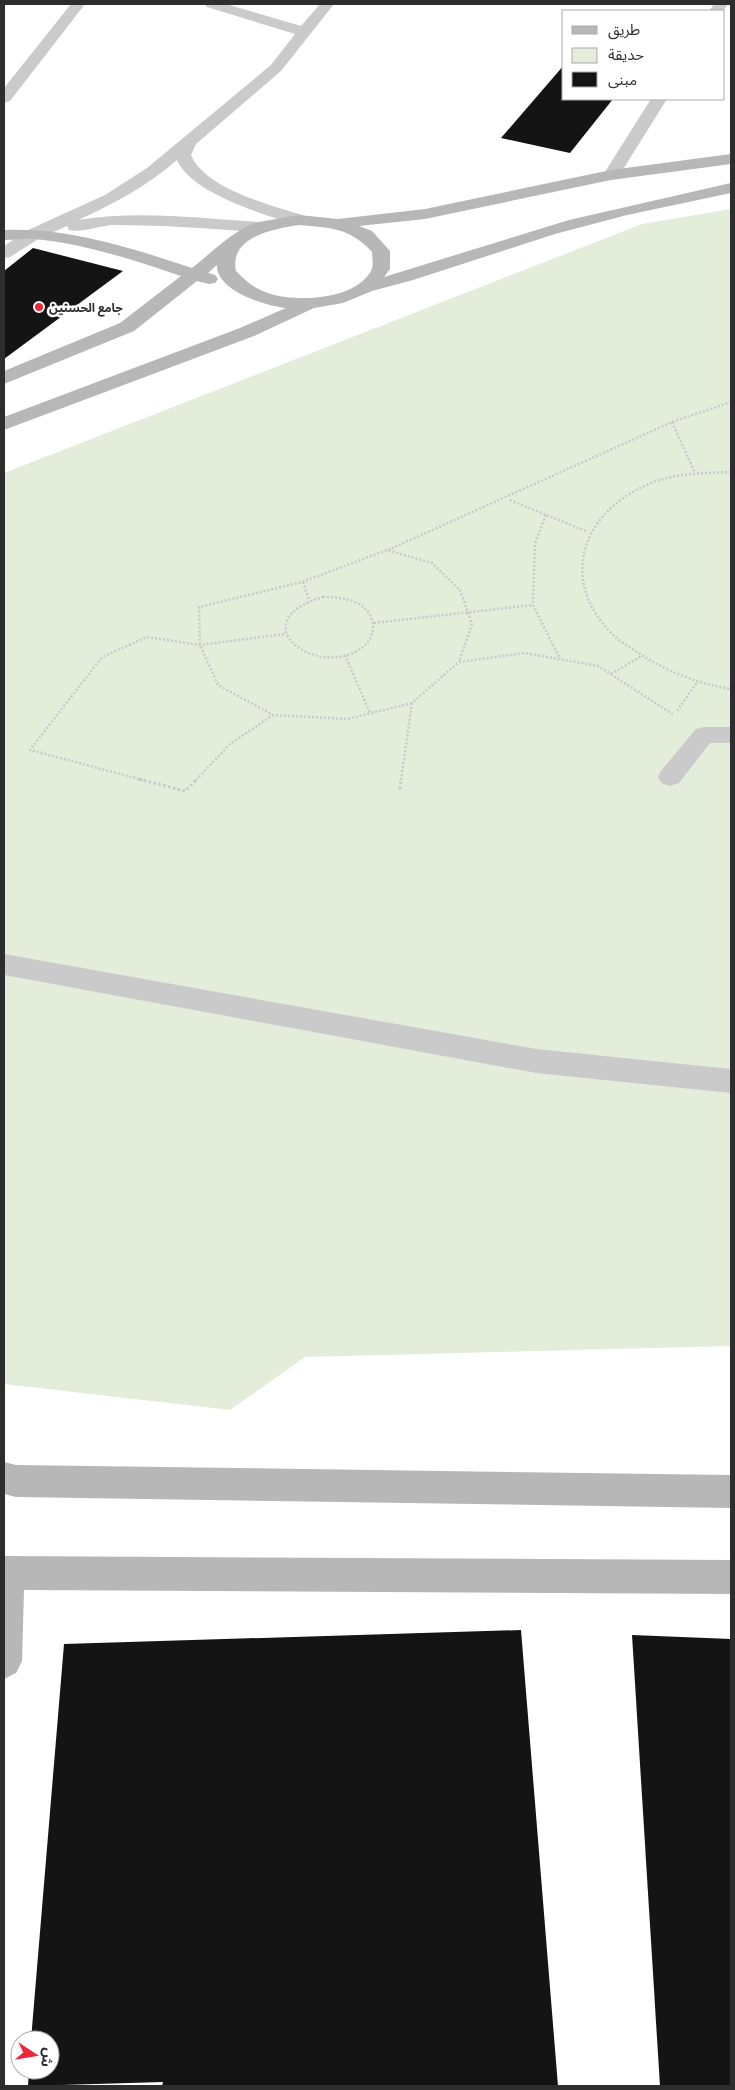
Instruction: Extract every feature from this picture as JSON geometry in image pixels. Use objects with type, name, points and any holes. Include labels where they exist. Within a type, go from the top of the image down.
[{"type":"main road","points":[[4,378],[127,328],[232,245],[259,227],[299,220],[339,224],[425,214],[611,175],[731,159]]},
{"type":"main road","points":[[4,424],[247,332],[311,304],[342,298],[367,286],[398,280],[526,237],[620,211],[731,188]]},
{"type":"main road","points":[[339,224],[366,234],[381,251],[381,269],[367,286]]},
{"type":"main road","points":[[4,235],[34,234],[129,253],[274,301],[311,304]]},
{"type":"main road","points":[[232,245],[225,268],[244,290]]},
{"type":"main road","points":[[127,328],[148,296],[148,283],[142,267],[129,253]]},
{"type":"main road","points":[[4,1478],[16,1481],[731,1492]]},
{"type":"main road","points":[[4,1661],[5,1573],[731,1577]]},
{"type":"street","points":[[4,98],[78,4]]},
{"type":"street","points":[[212,4],[304,32]]},
{"type":"street","points":[[4,253],[34,234],[111,199],[153,172],[276,68],[327,4]]},
{"type":"street","points":[[611,175],[658,100]]},
{"type":"street","points":[[190,139],[183,155],[188,167],[243,201],[299,220]]},
{"type":"street","points":[[34,234],[110,220],[186,221],[259,227]]},
{"type":"street","points":[[670,777],[704,735],[731,735]]},
{"type":"street","points":[[4,964],[536,1061],[731,1081]]},
{"type":"path","points":[[387,550],[432,563],[460,590],[472,624],[459,662],[412,703],[348,719],[273,715],[218,685],[200,645],[199,607],[302,582],[387,550],[672,422],[731,402]]},
{"type":"path","points":[[672,422],[695,473]]},
{"type":"path","points":[[731,472],[695,473],[650,484],[613,504],[588,532],[579,566],[588,601],[613,635],[658,666],[715,687],[731,689]]},
{"type":"path","points":[[510,500],[588,532]]},
{"type":"path","points":[[546,515],[535,544],[533,605],[560,659]]},
{"type":"path","points":[[302,582],[309,600]]},
{"type":"path","points":[[330,597],[350,600],[362,606],[370,613],[374,622],[374,632],[368,642],[358,650],[345,655],[330,657],[308,653],[291,643],[286,634],[286,624],[290,614],[298,606],[309,600],[330,597]]},
{"type":"path","points":[[374,622],[533,605]]},
{"type":"path","points":[[273,715],[230,744],[185,791],[30,750],[102,657],[146,638],[200,645],[286,634]]},
{"type":"path","points":[[459,662],[525,653],[598,666],[704,735]]},
{"type":"path","points":[[345,655],[370,713]]},
{"type":"path","points":[[611,674],[642,656]]},
{"type":"path","points":[[674,715],[698,681]]},
{"type":"path","points":[[400,789],[412,703]]},
{"type":"green space","points":[[731,209],[731,1346],[305,1357],[230,1410],[4,1384],[4,473],[642,224]]},
{"type":"building","points":[[562,67],[562,100],[612,100],[570,153],[501,138]]},
{"type":"building","name":"جامع الحسنين","points":[[33,248],[123,271],[4,359],[4,271]]},
{"type":"building","points":[[521,1630],[558,2086],[162,2086],[163,2082],[28,2086],[28,2080],[60,2080],[60,2030],[32,2030],[64,1644]]},
{"type":"building","points":[[632,1635],[731,1639],[731,2086],[660,2086]]},
{"type":"place","name":"جامع الحسنين","points":[[39,307]]}]
